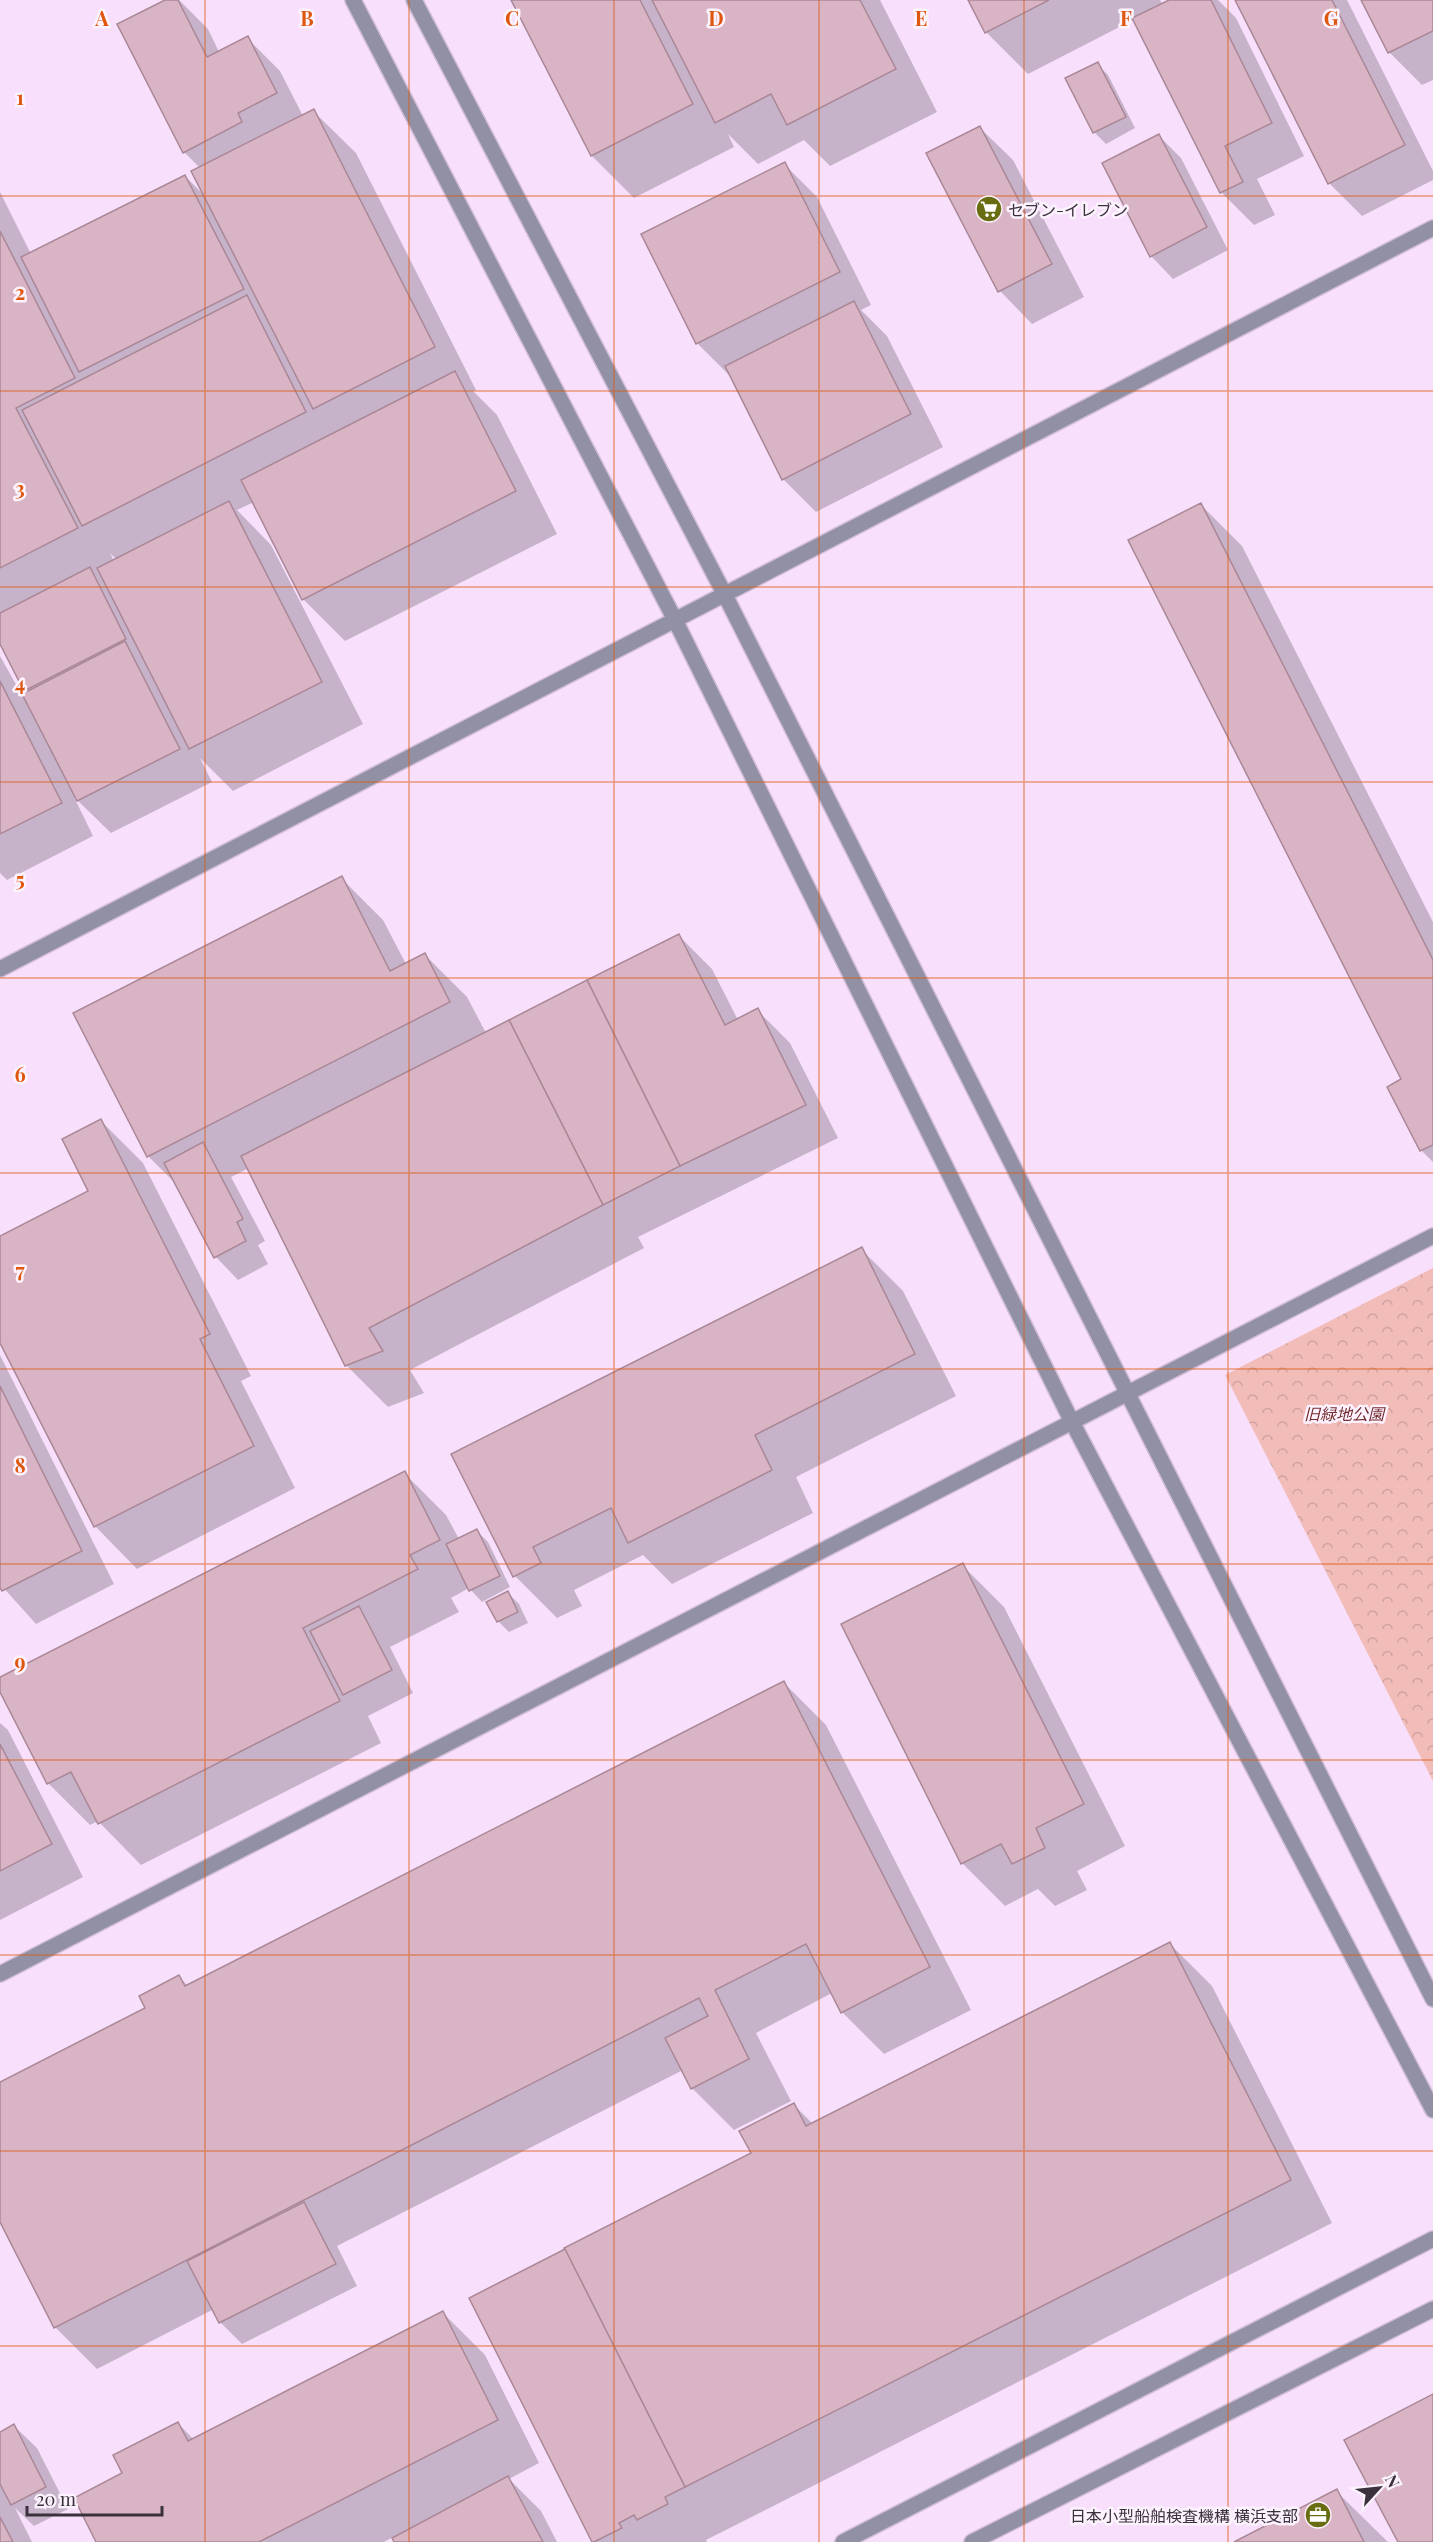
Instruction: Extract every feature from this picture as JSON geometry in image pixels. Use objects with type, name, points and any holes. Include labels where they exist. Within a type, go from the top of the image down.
[{"type":"street","points":[[353,0],[674,618],[1071,1420],[1433,2110]]},
{"type":"street","points":[[414,0],[724,593],[1433,1999]]},
{"type":"street","points":[[0,969],[674,618],[1433,228]]},
{"type":"street","points":[[0,1974],[1071,1420],[1127,1394],[1433,1236]]},
{"type":"street","points":[[843,2542],[1433,2239]]},
{"type":"street","points":[[972,2542],[1433,2309]]},
{"type":"green space","name":"旧緑地公園","points":[[1433,1268],[1433,1781],[1225,1375]]},
{"type":"building","points":[[165,0],[178,0],[207,57],[248,36],[277,93],[238,113],[242,122],[183,153],[117,24]]},
{"type":"building","points":[[511,0],[640,0],[693,104],[591,156]]},
{"type":"building","points":[[652,0],[860,0],[896,69],[787,125],[771,94],[715,123]]},
{"type":"building","points":[[968,0],[1049,0],[985,33]]},
{"type":"building","points":[[1169,0],[1211,0],[1272,123],[1225,146],[1243,182],[1220,193],[1132,18]]},
{"type":"building","points":[[1235,0],[1332,0],[1405,145],[1328,184]]},
{"type":"building","points":[[1361,0],[1433,0],[1433,31],[1388,53]]},
{"type":"building","points":[[1098,62],[1126,117],[1093,133],[1065,78]]},
{"type":"building","points":[[314,109],[435,347],[313,409],[191,171]]},
{"type":"building","name":"セブン-イレブン","points":[[980,126],[1052,264],[998,292],[926,153]]},
{"type":"building","points":[[1159,134],[1207,227],[1150,257],[1102,163]]},
{"type":"building","points":[[785,162],[840,272],[696,344],[641,234]]},
{"type":"building","points":[[185,175],[244,289],[79,372],[21,257]]},
{"type":"building","points":[[0,231],[75,378],[16,408],[78,528],[0,568]]},
{"type":"building","points":[[247,295],[306,412],[82,526],[22,410]]},
{"type":"building","points":[[854,301],[911,414],[782,480],[725,366]]},
{"type":"building","points":[[455,371],[516,491],[302,600],[241,480]]},
{"type":"building","points":[[229,501],[322,682],[189,749],[97,568]]},
{"type":"building","points":[[1201,503],[1433,960],[1433,1145],[1420,1151],[1387,1087],[1401,1079],[1128,540]]},
{"type":"building","points":[[90,567],[126,639],[24,691],[0,644],[0,613]]},
{"type":"building","points":[[125,641],[180,749],[77,801],[22,694]]},
{"type":"building","points":[[0,681],[62,803],[0,834]]},
{"type":"building","points":[[342,876],[390,971],[425,953],[450,1002],[147,1157],[73,1013]]},
{"type":"building","points":[[679,934],[725,1025],[758,1008],[806,1105],[680,1166],[587,980]]},
{"type":"building","points":[[587,980],[680,1166],[603,1205],[509,1020]]},
{"type":"building","points":[[509,1020],[603,1205],[369,1328],[383,1351],[345,1366],[241,1156]]},
{"type":"building","points":[[101,1119],[210,1334],[200,1339],[254,1446],[94,1527],[0,1343],[0,1236],[88,1191],[62,1139]]},
{"type":"building","points":[[203,1142],[243,1219],[237,1222],[246,1241],[214,1258],[164,1163]]},
{"type":"building","points":[[862,1247],[915,1354],[755,1435],[772,1470],[628,1543],[611,1508],[533,1547],[541,1563],[513,1577],[451,1454]]},
{"type":"building","points":[[0,1386],[82,1551],[2,1591],[0,1588]]},
{"type":"building","points":[[405,1471],[440,1540],[410,1555],[418,1569],[303,1628],[340,1701],[98,1824],[71,1772],[47,1784],[0,1692],[0,1677]]},
{"type":"building","points":[[477,1529],[500,1576],[469,1591],[446,1544]]},
{"type":"building","points":[[963,1563],[1084,1804],[1036,1828],[1045,1848],[1012,1864],[1001,1844],[961,1864],[841,1624]]},
{"type":"building","points":[[508,1591],[518,1612],[497,1622],[486,1602]]},
{"type":"building","points":[[359,1606],[392,1670],[343,1695],[310,1631]]},
{"type":"building","points":[[784,1681],[930,1967],[841,2013],[806,1944],[715,1990],[749,2059],[691,2089],[665,2038],[708,2016],[699,1998],[54,2328],[0,2222],[0,2082],[145,2008],[139,1996],[179,1975],[185,1986]]},
{"type":"building","points":[[0,1744],[52,1844],[0,1871]]},
{"type":"building","points":[[1170,1942],[1291,2180],[685,2487],[564,2248],[751,2153],[739,2131],[794,2103],[806,2126]]},
{"type":"building","points":[[304,2202],[336,2264],[219,2323],[187,2261]]},
{"type":"building","points":[[565,2249],[685,2487],[665,2497],[668,2504],[637,2520],[634,2515],[619,2523],[622,2528],[594,2542],[469,2298]]},
{"type":"building","points":[[443,2311],[498,2420],[259,2542],[96,2542],[74,2498],[122,2473],[113,2455],[178,2422],[188,2441]]},
{"type":"building","points":[[1433,2394],[1433,2542],[1398,2542],[1344,2440]]},
{"type":"building","points":[[14,2424],[46,2487],[11,2505],[0,2484],[0,2432]]},
{"type":"building","points":[[508,2476],[543,2542],[394,2542],[392,2538]]},
{"type":"building","name":"日本小型船舶検査機構 横浜支部","points":[[1337,2489],[1364,2542],[1234,2542]]},
{"type":"building","points":[[0,2517],[13,2542],[0,2542]]},
{"type":"place","name":"セブン-イレブン","points":[[989,209]]},
{"type":"place","name":"日本小型船舶検査機構 横浜支部","points":[[1318,2515]]}]
